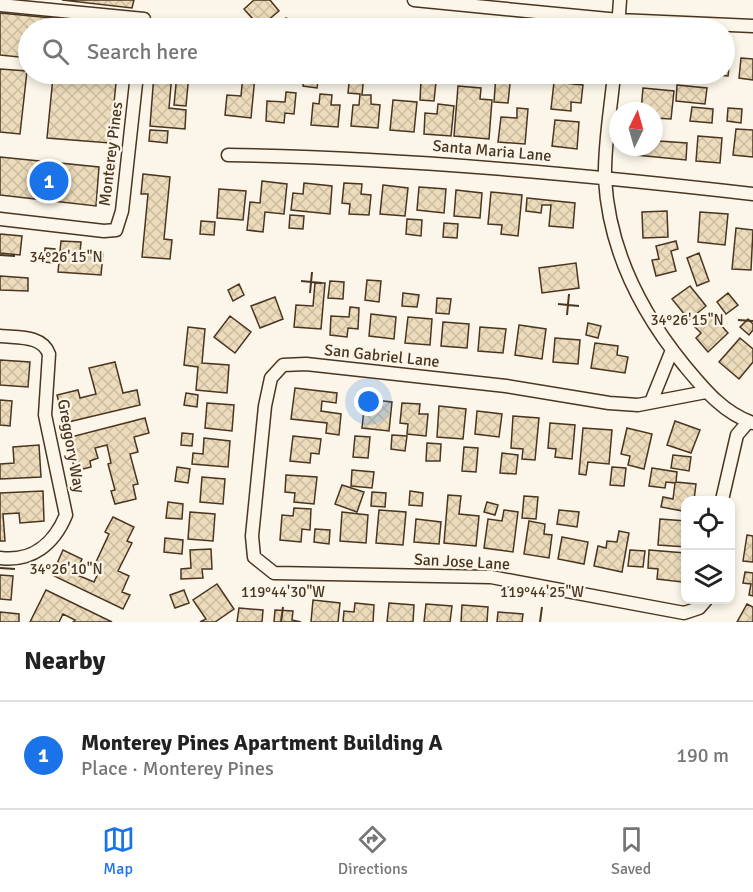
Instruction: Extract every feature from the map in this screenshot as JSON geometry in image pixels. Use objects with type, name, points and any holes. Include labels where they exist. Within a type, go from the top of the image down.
[{"type":"street","points":[[414,0],[567,18]]},
{"type":"street","points":[[618,18],[620,0]]},
{"type":"street","points":[[0,5],[134,18]]},
{"type":"street","points":[[735,26],[753,26]]},
{"type":"street","name":"Monterey Pines","points":[[0,219],[116,230],[122,211],[136,84]]},
{"type":"street","points":[[613,84],[605,178],[614,232],[627,275],[642,305],[672,350],[706,392],[722,406],[751,423],[737,435],[723,496]]},
{"type":"street","name":"Santa Maria Lane","points":[[228,155],[399,160],[753,194]]},
{"type":"street","name":"Greggory Way","points":[[0,336],[41,342],[49,354],[45,415],[66,515],[51,541],[39,550],[13,560],[0,558]]},
{"type":"street","points":[[651,402],[672,350]]},
{"type":"street","name":"San Gabriel Lane","points":[[281,574],[267,569],[254,557],[252,536],[265,406],[271,378],[283,364],[306,364],[506,386],[609,403],[638,405],[706,392]]},
{"type":"street","name":"San Jose Lane","points":[[281,574],[491,577],[684,613],[699,608],[702,604]]},
{"type":"building","points":[[62,0],[134,0],[132,8]]},
{"type":"building","points":[[254,0],[270,0],[279,11],[271,18],[252,18],[244,9]]},
{"type":"building","points":[[0,13],[52,18],[18,18],[18,57],[0,55]]},
{"type":"building","points":[[741,58],[753,59],[753,80],[739,78]]},
{"type":"building","points":[[0,69],[18,70],[18,84],[26,84],[20,134],[0,132]]},
{"type":"building","points":[[52,84],[116,84],[110,143],[47,138]]},
{"type":"building","points":[[153,84],[171,84],[169,108],[186,110],[185,129],[150,126]]},
{"type":"building","points":[[176,84],[188,84],[186,106],[174,105]]},
{"type":"building","points":[[242,84],[254,84],[251,118],[225,115],[227,95],[241,96]]},
{"type":"building","points":[[303,84],[318,84],[317,88],[303,86]]},
{"type":"building","points":[[349,84],[363,84],[362,95],[371,95],[371,104],[380,105],[378,128],[351,126],[353,105],[359,105],[360,94],[348,93]]},
{"type":"building","points":[[421,84],[436,84],[434,101],[420,100]]},
{"type":"building","points":[[495,84],[510,84],[508,103],[494,102]]},
{"type":"building","points":[[554,84],[583,85],[581,103],[571,102],[571,111],[551,109]]},
{"type":"building","points":[[677,85],[707,88],[705,104],[676,101]]},
{"type":"building","points":[[458,86],[481,88],[480,99],[492,100],[489,139],[454,136]]},
{"type":"building","points":[[643,88],[674,91],[671,119],[663,119],[663,102],[642,102]]},
{"type":"building","points":[[286,92],[296,93],[294,114],[285,113],[284,123],[266,121],[267,101],[285,102]]},
{"type":"building","points":[[320,94],[332,95],[331,105],[340,105],[338,127],[311,125],[313,103],[319,104]]},
{"type":"building","points":[[393,100],[417,102],[414,132],[390,130]]},
{"type":"building","points":[[438,104],[454,106],[451,136],[424,134],[425,113],[437,114]]},
{"type":"building","points":[[692,107],[713,109],[712,123],[690,121]]},
{"type":"building","points":[[517,108],[528,109],[525,144],[498,142],[501,117],[517,118]]},
{"type":"building","points":[[728,108],[742,109],[741,123],[727,121]]},
{"type":"building","points":[[555,120],[579,122],[577,149],[552,146]]},
{"type":"building","points":[[736,129],[753,130],[753,157],[733,155]]},
{"type":"building","points":[[150,130],[168,131],[167,143],[149,141]]},
{"type":"building","points":[[698,136],[722,138],[720,163],[696,161]]},
{"type":"building","points":[[663,141],[687,143],[686,160],[646,156],[663,156]]},
{"type":"building","points":[[0,157],[99,167],[96,206],[0,195]]},
{"type":"building","points":[[143,174],[170,177],[164,239],[172,240],[170,259],[142,257],[148,194],[141,194]]},
{"type":"building","points":[[262,181],[287,184],[284,214],[265,212],[263,232],[247,230],[250,202],[260,203]]},
{"type":"building","points":[[304,183],[332,186],[330,214],[291,210],[293,193],[303,194]]},
{"type":"building","points":[[344,183],[362,184],[361,194],[371,195],[369,215],[349,214],[350,204],[342,203]]},
{"type":"building","points":[[383,185],[408,188],[405,216],[380,214]]},
{"type":"building","points":[[419,187],[446,189],[444,213],[417,210]]},
{"type":"building","points":[[219,189],[246,191],[243,220],[217,218]]},
{"type":"building","points":[[456,190],[482,193],[480,218],[454,216]]},
{"type":"building","points":[[491,192],[522,195],[518,236],[501,234],[502,225],[488,224]]},
{"type":"building","points":[[527,198],[575,203],[573,228],[549,226],[551,205],[542,205],[541,213],[526,211]]},
{"type":"building","points":[[667,211],[668,237],[643,238],[642,212]]},
{"type":"building","points":[[700,212],[728,214],[725,245],[698,242]]},
{"type":"building","points":[[290,215],[304,216],[303,229],[289,228]]},
{"type":"building","points":[[407,219],[422,220],[421,236],[406,234]]},
{"type":"building","points":[[201,221],[215,222],[214,235],[200,234]]},
{"type":"building","points":[[444,223],[458,224],[457,238],[443,237]]},
{"type":"building","points":[[736,228],[753,230],[751,270],[732,269]]},
{"type":"building","points":[[0,234],[22,236],[20,255],[0,253]]},
{"type":"building","points":[[61,241],[81,242],[80,252],[103,254],[101,275],[58,272]]},
{"type":"building","points":[[676,241],[678,249],[671,251],[676,271],[656,276],[652,260],[659,259],[656,246]]},
{"type":"building","points":[[45,248],[55,249],[54,263],[44,262]]},
{"type":"building","points":[[699,253],[709,281],[697,286],[687,258]]},
{"type":"building","points":[[576,263],[579,288],[542,293],[539,268]]},
{"type":"building","points":[[0,276],[28,278],[28,291],[0,290]]},
{"type":"building","points":[[367,280],[381,281],[379,302],[365,300]]},
{"type":"building","points":[[330,281],[344,282],[343,299],[328,298]]},
{"type":"building","points":[[315,283],[325,283],[321,329],[294,327],[296,305],[313,306]]},
{"type":"building","points":[[239,284],[244,295],[233,301],[228,290]]},
{"type":"building","points":[[690,286],[706,306],[689,320],[672,299]]},
{"type":"building","points":[[403,293],[419,295],[417,307],[402,306]]},
{"type":"building","points":[[728,293],[738,305],[726,314],[717,302]]},
{"type":"building","points":[[275,297],[283,319],[260,328],[251,306]]},
{"type":"building","points":[[437,298],[451,299],[449,314],[436,313]]},
{"type":"building","points":[[350,307],[359,308],[358,329],[348,328],[347,337],[330,335],[331,316],[349,317]]},
{"type":"building","points":[[710,313],[728,333],[708,352],[696,338],[701,333],[695,327]]},
{"type":"building","points":[[371,314],[396,317],[394,339],[369,336]]},
{"type":"building","points":[[230,316],[251,332],[235,353],[214,337]]},
{"type":"building","points":[[408,317],[432,319],[430,345],[405,343]]},
{"type":"building","points":[[748,319],[753,324],[753,330],[749,335],[740,327]]},
{"type":"building","points":[[443,322],[469,324],[467,348],[441,346]]},
{"type":"building","points":[[588,323],[601,326],[598,338],[586,335]]},
{"type":"building","points":[[519,325],[546,329],[542,359],[515,355]]},
{"type":"building","points":[[188,327],[205,329],[202,363],[229,365],[227,393],[196,390],[198,367],[184,365]]},
{"type":"building","points":[[480,327],[506,329],[503,353],[478,351]]},
{"type":"building","points":[[555,338],[580,340],[578,364],[553,362]]},
{"type":"building","points":[[740,338],[753,349],[753,362],[739,379],[719,362]]},
{"type":"building","points":[[595,343],[618,346],[617,355],[628,357],[625,373],[591,368]]},
{"type":"building","points":[[0,360],[30,362],[28,387],[0,385]]},
{"type":"building","points":[[115,362],[123,393],[137,390],[140,405],[64,423],[57,395],[78,390],[80,398],[96,394],[89,368]]},
{"type":"building","points":[[295,388],[337,393],[336,403],[322,401],[321,411],[341,414],[339,435],[326,433],[327,423],[291,419]]},
{"type":"building","points":[[186,393],[198,395],[197,407],[184,405]]},
{"type":"building","points":[[365,399],[392,402],[389,431],[362,428]]},
{"type":"building","points":[[0,400],[12,401],[10,426],[0,425]]},
{"type":"building","points":[[207,403],[234,405],[232,431],[205,428]]},
{"type":"building","points":[[402,403],[420,404],[419,414],[428,414],[426,436],[407,434],[408,424],[400,423]]},
{"type":"building","points":[[439,406],[466,409],[463,439],[437,437]]},
{"type":"building","points":[[477,411],[502,414],[499,437],[475,434]]},
{"type":"building","points":[[513,416],[539,418],[535,460],[522,459],[523,449],[511,448]]},
{"type":"building","points":[[145,418],[149,433],[134,437],[138,452],[130,454],[138,484],[133,485],[136,499],[115,504],[111,491],[115,490],[108,464],[111,463],[107,445],[95,448],[98,458],[90,461],[91,467],[75,471],[67,438]]},
{"type":"building","points":[[675,421],[700,430],[691,453],[667,445]]},
{"type":"building","points":[[550,423],[575,425],[572,459],[555,457],[556,449],[548,448]]},
{"type":"building","points":[[583,428],[612,430],[609,464],[588,462],[586,475],[579,474]]},
{"type":"building","points":[[627,428],[652,434],[644,469],[628,465],[630,456],[621,454]]},
{"type":"building","points":[[182,433],[193,434],[192,446],[181,445]]},
{"type":"building","points":[[392,435],[407,436],[405,451],[391,449]]},
{"type":"building","points":[[293,436],[321,439],[319,454],[311,453],[310,463],[290,461]]},
{"type":"building","points":[[355,436],[370,437],[368,458],[353,457]]},
{"type":"building","points":[[204,438],[230,441],[228,467],[192,464],[193,453],[203,454]]},
{"type":"building","points":[[427,443],[441,444],[440,461],[426,461]]},
{"type":"building","points":[[39,445],[41,477],[0,479],[0,464],[14,463],[13,447]]},
{"type":"building","points":[[464,447],[478,448],[476,472],[462,471]]},
{"type":"building","points":[[502,453],[518,455],[516,474],[500,473]]},
{"type":"building","points":[[673,455],[691,457],[689,471],[671,468]]},
{"type":"building","points":[[177,467],[190,469],[188,483],[175,481]]},
{"type":"building","points":[[612,467],[626,468],[624,486],[610,485]]},
{"type":"building","points":[[652,468],[677,472],[676,482],[696,484],[694,496],[681,496],[681,511],[661,507],[663,497],[673,499],[675,483],[666,482],[665,488],[649,486]]},
{"type":"building","points":[[352,470],[374,472],[372,488],[351,486]]},
{"type":"building","points":[[286,475],[317,477],[314,504],[294,502],[295,493],[285,492]]},
{"type":"building","points":[[202,477],[225,479],[223,504],[200,502]]},
{"type":"building","points":[[342,485],[364,492],[357,512],[335,504]]},
{"type":"building","points":[[43,491],[44,521],[20,523],[19,513],[3,514],[5,541],[0,541],[0,493]]},
{"type":"building","points":[[410,491],[423,493],[422,506],[409,505]]},
{"type":"building","points":[[372,492],[386,493],[385,507],[371,506]]},
{"type":"building","points":[[448,495],[461,496],[459,514],[479,516],[476,546],[444,543]]},
{"type":"building","points":[[524,496],[538,497],[536,519],[522,518]]},
{"type":"building","points":[[168,502],[183,504],[182,519],[166,518]]},
{"type":"building","points":[[487,502],[498,505],[495,515],[484,512]]},
{"type":"building","points":[[294,508],[311,509],[310,530],[302,529],[301,542],[280,540],[282,515],[293,516]]},
{"type":"building","points":[[379,510],[406,512],[403,545],[376,543]]},
{"type":"building","points":[[504,510],[518,512],[513,552],[484,548],[488,519],[502,521]]},
{"type":"building","points":[[559,510],[579,512],[577,527],[557,524]]},
{"type":"building","points":[[190,512],[215,514],[213,541],[188,539]]},
{"type":"building","points":[[342,512],[368,515],[366,543],[340,541]]},
{"type":"building","points":[[113,517],[134,527],[127,541],[132,543],[118,571],[129,576],[122,592],[130,595],[123,609],[52,575],[63,550],[82,559],[75,574],[94,582],[102,565],[96,562],[109,534],[105,532]]},
{"type":"building","points":[[416,519],[441,522],[439,544],[414,542]]},
{"type":"building","points":[[660,519],[681,521],[681,547],[658,545]]},
{"type":"building","points":[[529,521],[545,524],[544,534],[552,535],[549,558],[524,554]]},
{"type":"building","points":[[315,529],[330,530],[329,544],[314,542]]},
{"type":"building","points":[[619,531],[629,533],[622,572],[594,566],[598,546],[606,548],[607,541],[617,542]]},
{"type":"building","points":[[747,535],[753,536],[753,562],[743,561]]},
{"type":"building","points":[[562,537],[588,542],[584,564],[558,559]]},
{"type":"building","points":[[165,538],[183,540],[182,554],[164,552]]},
{"type":"building","points":[[211,549],[212,569],[202,569],[203,578],[181,579],[181,569],[191,568],[190,550]]},
{"type":"building","points":[[630,550],[645,551],[643,567],[628,566]]},
{"type":"building","points":[[649,550],[681,553],[681,582],[657,579],[658,569],[648,568]]},
{"type":"building","points":[[745,572],[753,573],[753,596],[749,595],[751,584],[743,583]]},
{"type":"building","points":[[0,575],[13,576],[11,600],[0,599]]},
{"type":"building","points":[[217,584],[234,609],[215,622],[200,622],[206,619],[193,600]]},
{"type":"building","points":[[46,590],[112,622],[73,622],[75,620],[63,614],[59,622],[30,622]]},
{"type":"building","points":[[184,590],[189,603],[175,608],[170,595]]},
{"type":"building","points":[[313,600],[340,603],[338,622],[311,622]]},
{"type":"building","points":[[355,603],[374,605],[373,622],[343,622],[344,611],[354,612]]},
{"type":"building","points":[[389,603],[414,605],[413,622],[387,622]]},
{"type":"building","points":[[426,604],[452,606],[450,622],[424,622]]},
{"type":"building","points":[[747,604],[753,607],[753,622],[737,622]]},
{"type":"building","points":[[462,605],[488,607],[487,622],[461,622]]},
{"type":"building","points":[[239,608],[263,610],[262,622],[237,622]]},
{"type":"building","points":[[275,610],[293,611],[292,620],[301,622],[274,622]]},
{"type":"building","points":[[0,612],[19,614],[19,622],[0,622]]},
{"type":"building","points":[[498,612],[523,614],[522,622],[497,622]]},
{"type":"place","name":"Monterey Pines Apartment Building A","points":[[49,181]]}]
